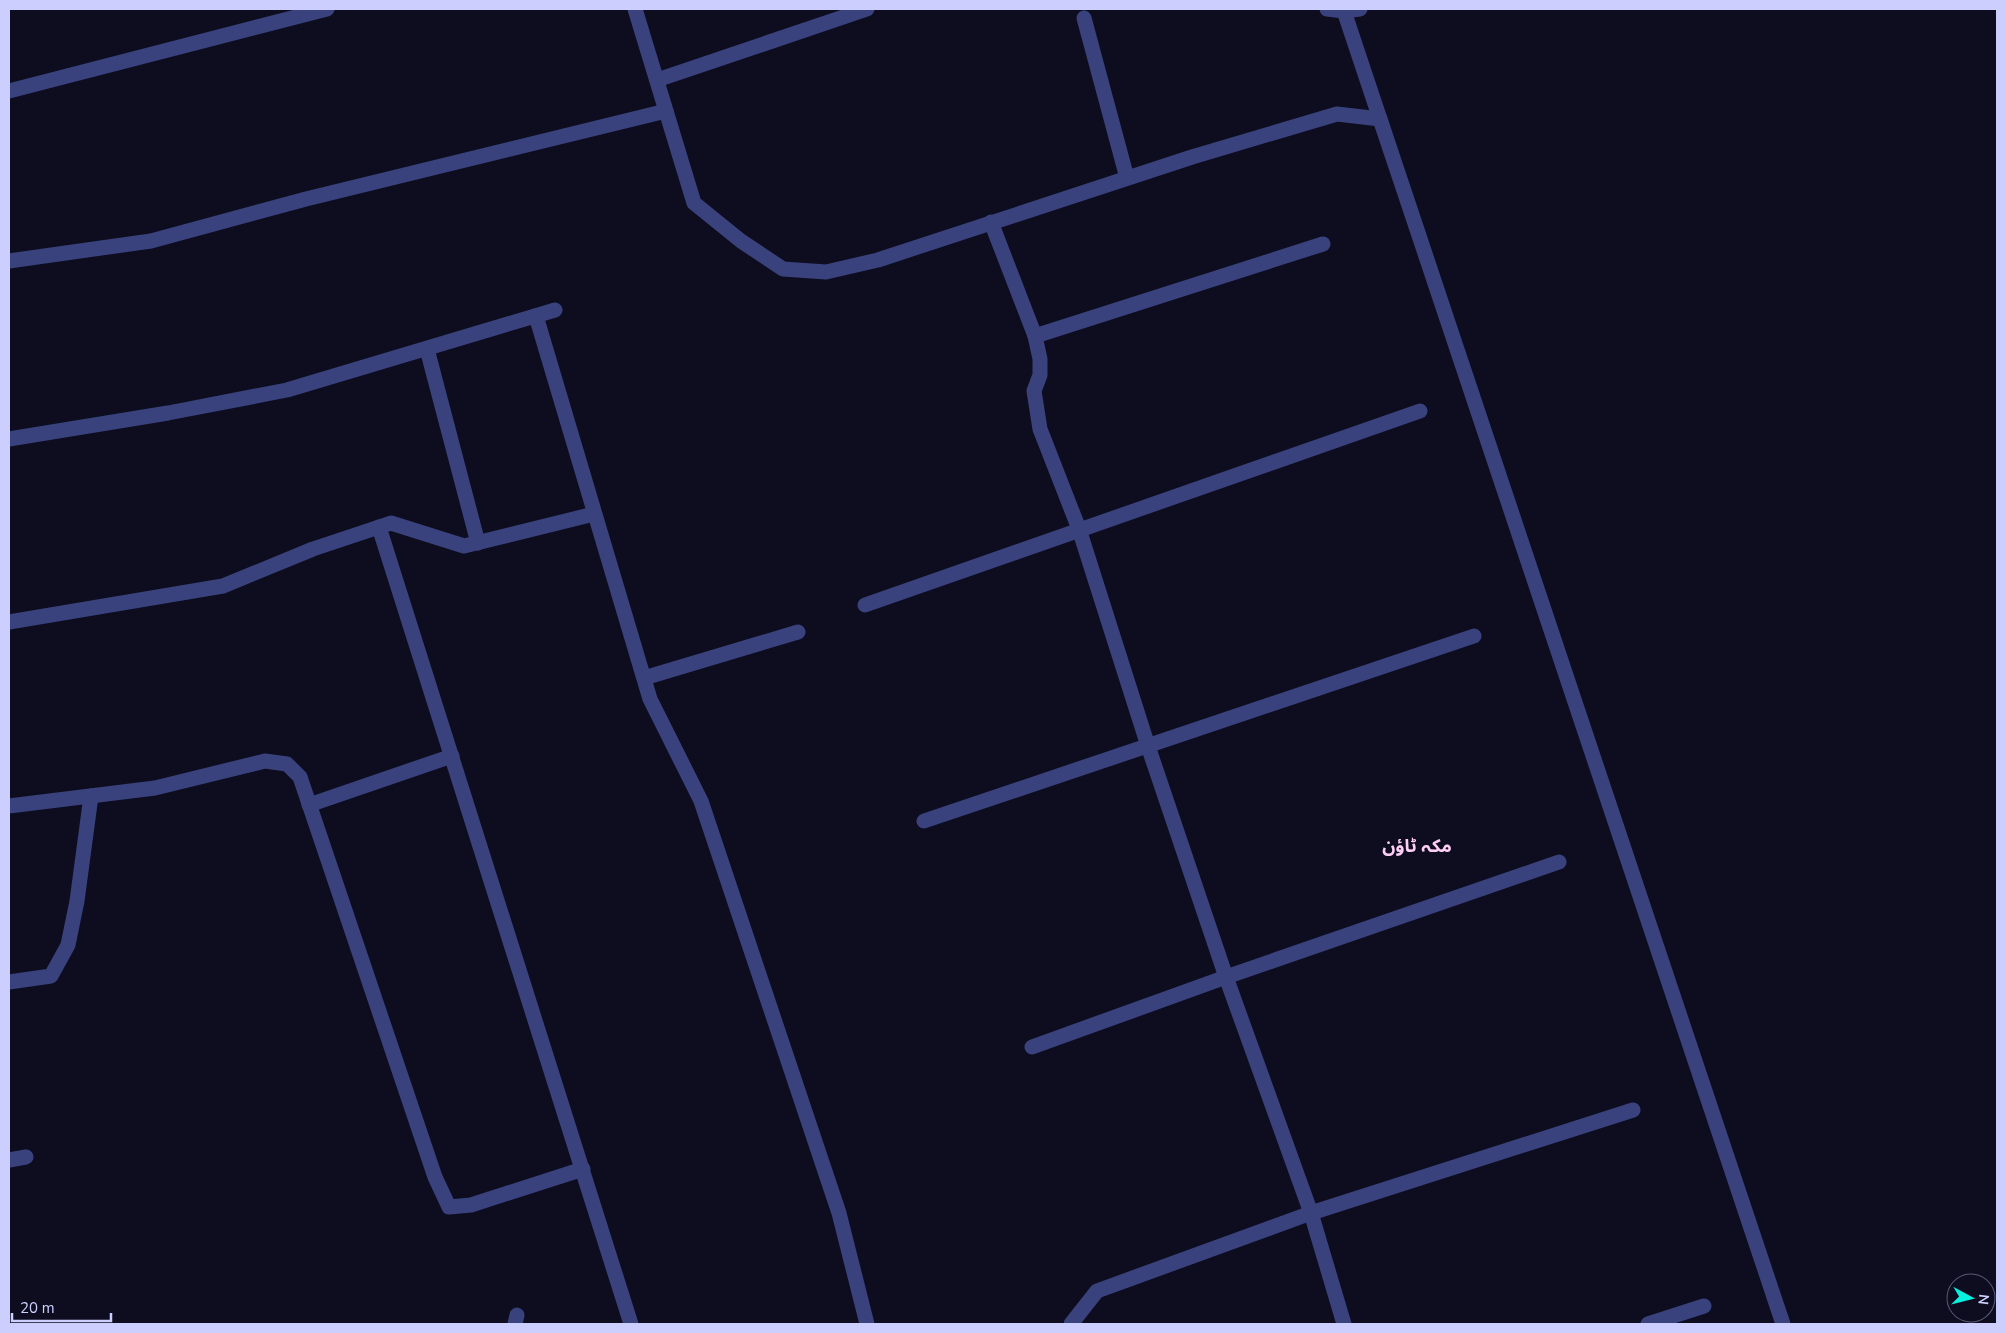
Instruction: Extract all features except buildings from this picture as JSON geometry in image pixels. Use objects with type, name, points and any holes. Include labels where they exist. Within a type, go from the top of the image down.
[{"type":"street","points":[[9,91],[277,15],[327,9]]},
{"type":"street","points":[[635,9],[694,203],[741,242],[783,269],[826,272],[878,260],[1127,178],[1337,114],[1380,119]]},
{"type":"street","points":[[657,80],[839,14],[868,9]]},
{"type":"street","points":[[1327,9],[1344,11],[1360,9]]},
{"type":"street","points":[[1344,11],[1783,1324]]},
{"type":"street","points":[[1084,18],[1127,178]]},
{"type":"street","points":[[9,261],[151,240],[306,199],[666,111]]},
{"type":"street","points":[[991,222],[1035,336],[1040,359],[1040,375],[1034,391],[1040,429],[1079,529],[1148,746],[1226,976],[1311,1213],[1344,1324]]},
{"type":"street","points":[[1035,336],[1323,244]]},
{"type":"street","points":[[9,439],[168,413],[287,390],[555,310]]},
{"type":"street","points":[[536,316],[650,699],[701,801],[839,1213],[867,1324]]},
{"type":"street","points":[[427,349],[478,542]]},
{"type":"street","points":[[865,605],[1420,411]]},
{"type":"street","points":[[9,622],[223,586],[313,549],[391,523],[464,546],[594,514]]},
{"type":"street","points":[[379,527],[631,1324]]},
{"type":"street","points":[[644,678],[798,632]]},
{"type":"street","points":[[924,821],[1474,636]]},
{"type":"street","points":[[310,805],[452,756]]},
{"type":"street","points":[[9,806],[155,788],[265,761],[286,764],[300,777],[435,1177],[449,1206],[471,1205],[583,1169]]},
{"type":"street","points":[[9,982],[51,976],[68,945],[78,901],[92,796]]},
{"type":"street","points":[[1032,1047],[1226,976],[1560,862]]},
{"type":"street","points":[[1071,1324],[1097,1291],[1311,1213],[1633,1110]]},
{"type":"street","points":[[9,1160],[26,1157]]},
{"type":"street","points":[[1648,1324],[1704,1306]]},
{"type":"district","name":"مکہ ٹاؤن","points":[[1417,846]]}]
